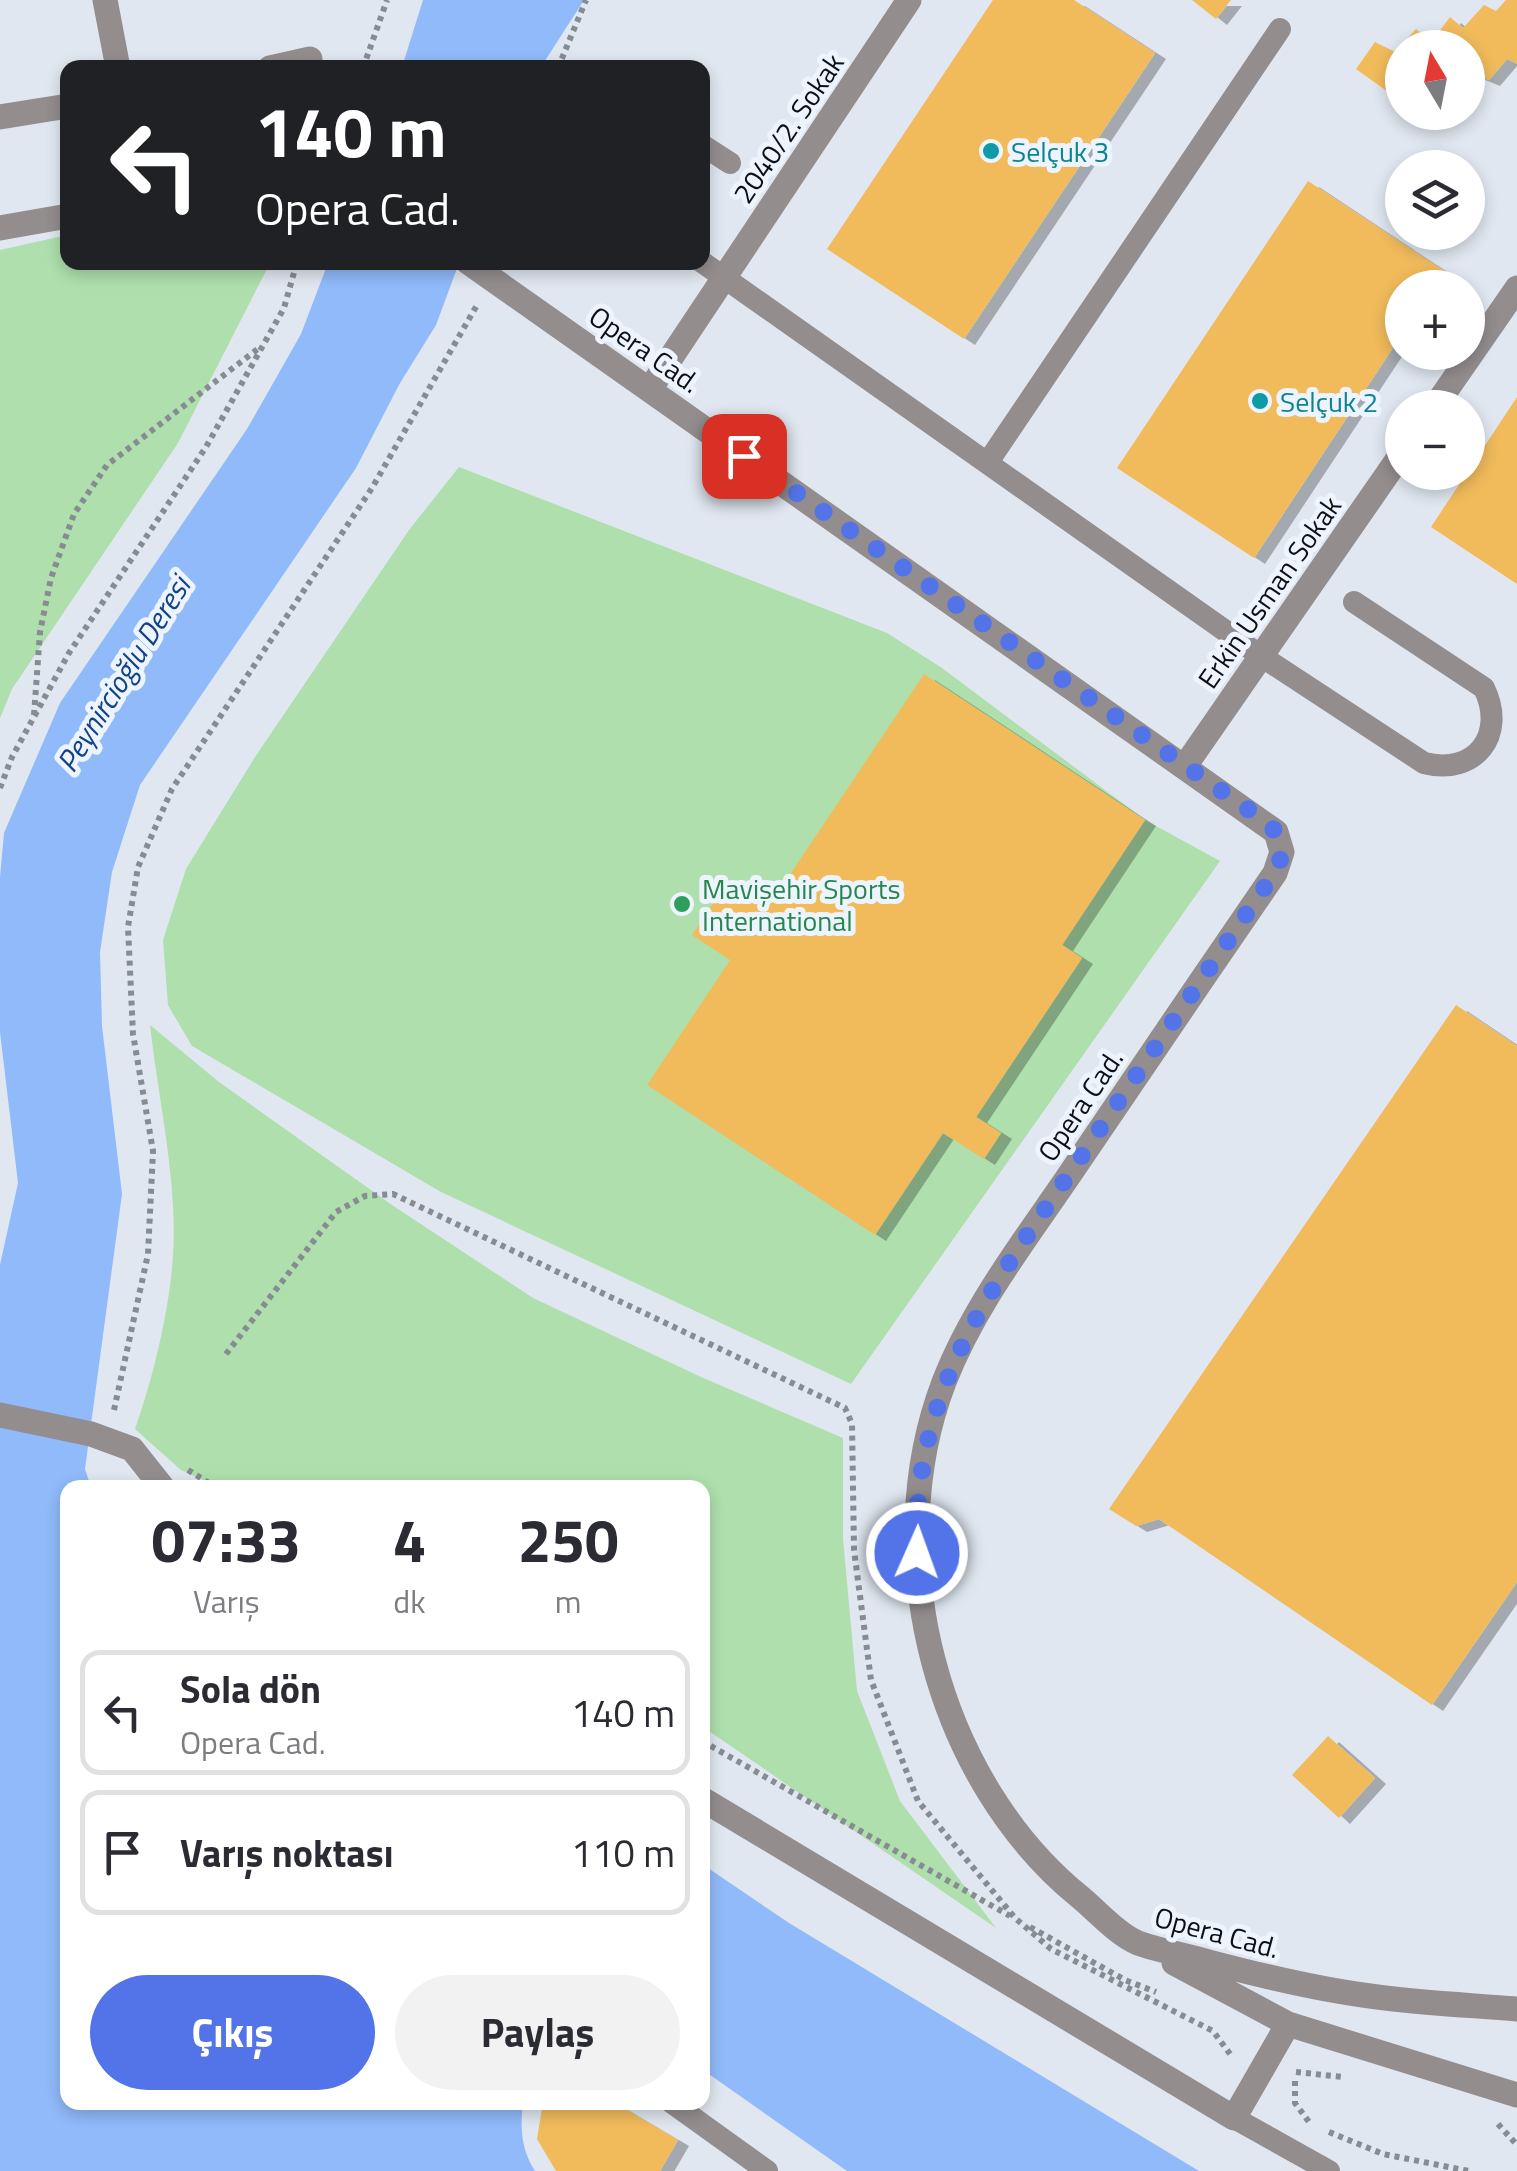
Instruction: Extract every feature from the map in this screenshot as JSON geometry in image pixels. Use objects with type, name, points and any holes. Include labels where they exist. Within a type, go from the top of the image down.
[{"type":"street","points":[[106,0],[117,60]]},
{"type":"street","name":"2040/2. Sokak","points":[[650,389],[910,0]]},
{"type":"street","points":[[306,60],[310,59]]},
{"type":"street","points":[[0,117],[60,107]]},
{"type":"street","points":[[0,228],[60,217]]},
{"type":"street","name":"Opera Cad.","points":[[479,270],[1269,824],[1281,842],[1280,863],[982,1303],[944,1383],[924,1458],[916,1526],[918,1580],[930,1642],[944,1700],[968,1753],[1006,1818],[1049,1872],[1134,1942],[1283,1981],[1371,1996],[1517,2009]]},
{"type":"street","points":[[1446,390],[1517,288]]},
{"type":"street","name":"Erkin Usman Sokak","points":[[1185,766],[1385,478]]},
{"type":"street","points":[[0,1414],[99,1437],[132,1450],[156,1480]]},
{"type":"street","points":[[710,1804],[1234,2118],[1288,2024]]},
{"type":"street","points":[[1134,1942],[1288,2024],[1517,2095]]},
{"type":"lane","points":[[988,462],[1280,29]]},
{"type":"lane","points":[[710,150],[730,163]]},
{"type":"lane","points":[[710,267],[1262,656],[1424,763],[1455,766],[1482,749],[1494,720],[1492,703],[1484,688],[1354,602]]},
{"type":"lane","points":[[682,2110],[768,2171]]},
{"type":"lane","points":[[1234,2118],[1329,2171]]},
{"type":"path","points":[[366,60],[387,0]]},
{"type":"path","points":[[561,60],[586,0]]},
{"type":"path","points":[[0,788],[12,757],[69,653],[206,447],[284,308],[295,270]]},
{"type":"path","points":[[99,1437],[148,1254],[153,1151],[133,1034],[128,927],[138,867],[172,788],[372,488],[491,279]]},
{"type":"path","points":[[34,719],[40,632],[51,578],[74,514],[107,464],[264,344]]},
{"type":"path","points":[[226,1354],[336,1212],[366,1196],[393,1194],[846,1408],[852,1424],[854,1550],[871,1680],[918,1801],[1014,1918],[710,1746]]},
{"type":"path","points":[[1302,2072],[1293,2084],[1296,2103],[1305,2120],[1383,2154],[1469,2171]]},
{"type":"green space","points":[[60,237],[60,270],[266,270],[178,443],[12,689],[0,718],[0,250]]},
{"type":"green space","name":"Mavişehir Sports International","points":[[459,467],[887,633],[942,668],[1145,820],[1220,861],[851,1384],[441,1192],[192,1046],[168,1005],[163,940],[186,869],[255,757],[409,530]]},
{"type":"green space","points":[[150,1025],[219,1082],[392,1205],[533,1298],[843,1438],[843,1539],[857,1691],[900,1801],[996,1928],[710,1732],[710,1480],[203,1480],[181,1470],[135,1429],[160,1343],[168,1298],[174,1227]]},
{"type":"water","points":[[423,0],[584,0],[545,60],[404,60]]},
{"type":"water","name":"Peynircioğlu Deresi","points":[[325,270],[456,270],[436,325],[400,383],[356,468],[140,785],[112,872],[100,952],[102,1026],[122,1194],[85,1469],[89,1480],[60,1480],[60,2110],[523,2110],[523,2138],[535,2171],[0,2171],[0,1265],[18,1183],[0,1032],[0,877],[4,833],[60,703],[247,429],[301,334]]},
{"type":"water","points":[[710,1869],[789,1923],[1199,2171],[847,2171],[710,2075]]},
{"type":"building","name":"Selçuk 3","points":[[993,0],[1074,0],[1155,53],[964,339],[827,249]]},
{"type":"building","points":[[1192,0],[1231,0],[1216,19]]},
{"type":"building","points":[[1506,0],[1517,0],[1517,64],[1507,59],[1489,80],[1485,78],[1485,30],[1440,30],[1450,17],[1463,28],[1484,5],[1496,11]]},
{"type":"building","points":[[1375,42],[1385,47],[1385,90],[1356,69]]},
{"type":"building","name":"Selçuk 2","points":[[1308,181],[1385,232],[1385,250],[1412,250],[1442,270],[1385,270],[1385,360],[1254,558],[1117,468]]},
{"type":"building","points":[[1517,397],[1517,584],[1431,527],[1455,490],[1485,490],[1485,445]]},
{"type":"building","points":[[924,674],[1145,820],[1062,945],[1082,958],[976,1117],[1001,1133],[984,1159],[943,1133],[875,1235],[647,1085],[730,960],[692,935],[727,882],[767,909]]},
{"type":"building","points":[[1456,1005],[1517,1046],[1517,1582],[1432,1705],[1159,1519],[1136,1526],[1109,1509]]},
{"type":"building","points":[[1328,1736],[1375,1778],[1339,1818],[1292,1775]]},
{"type":"building","points":[[542,2110],[627,2110],[678,2140],[660,2171],[556,2171],[537,2139]]},
{"type":"place","name":"Selçuk 3","points":[[991,151]]},
{"type":"place","name":"Selçuk 2","points":[[1260,401]]},
{"type":"place","name":"Mavişehir Sports International","points":[[682,904]]},
{"type":"route","points":[[744,456],[1269,824],[1281,842],[1280,863],[1275,872],[982,1303],[944,1383],[924,1458],[917,1553]]}]
